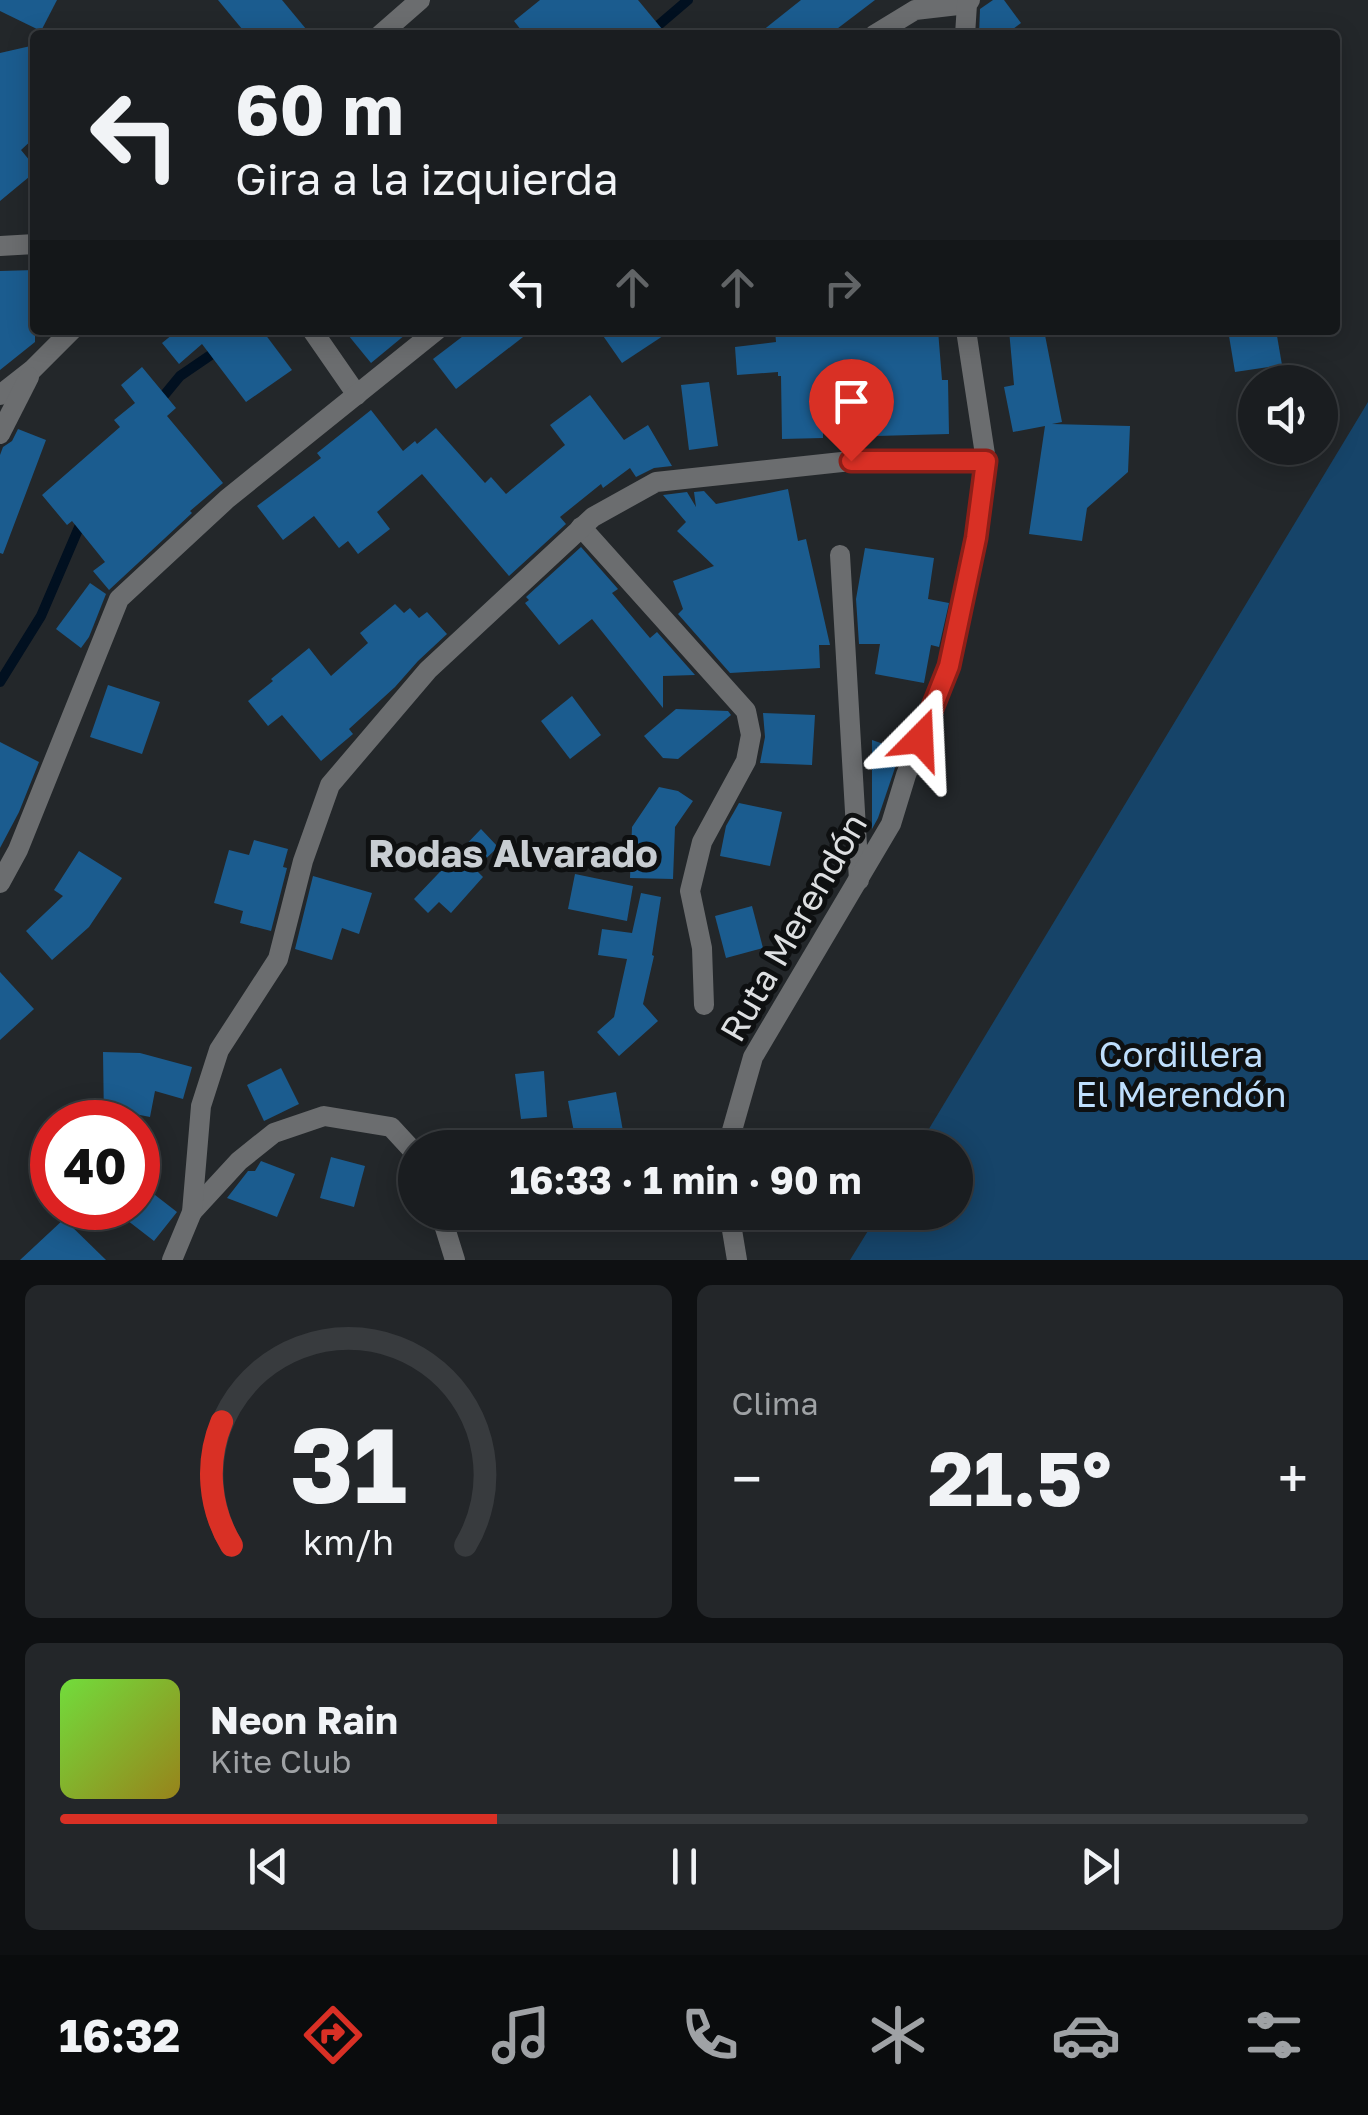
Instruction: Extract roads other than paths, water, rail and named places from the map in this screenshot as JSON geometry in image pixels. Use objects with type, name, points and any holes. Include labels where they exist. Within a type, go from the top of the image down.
[{"type":"street","points":[[386,30],[420,0]]},
{"type":"street","points":[[882,30],[915,10],[968,2],[965,30]]},
{"type":"street","points":[[0,246],[30,244]]},
{"type":"street","points":[[0,395],[67,335]]},
{"type":"street","points":[[315,335],[357,395]]},
{"type":"street","points":[[0,883],[18,850],[119,598],[226,499],[431,335]]},
{"type":"street","name":"Ruta Merendón","points":[[731,1130],[753,1058],[891,824],[949,666],[976,538],[986,461],[967,335]]},
{"type":"street","points":[[0,434],[32,370]]},
{"type":"street","points":[[172,1260],[192,1212],[201,1106],[219,1050],[278,958],[304,860],[330,785],[428,670],[593,516],[656,482],[851,461],[986,461]]},
{"type":"street","points":[[581,527],[746,711],[750,735],[746,761],[702,842],[690,892],[702,948],[704,1005]]},
{"type":"street","points":[[840,555],[859,880]]},
{"type":"street","points":[[192,1212],[239,1161],[274,1134],[324,1116],[391,1127],[398,1135]]},
{"type":"street","points":[[446,1230],[456,1260]]},
{"type":"street","points":[[732,1230],[737,1260]]},
{"type":"waterway","points":[[653,30],[688,0]]},
{"type":"waterway","points":[[157,404],[180,376],[218,350]]},
{"type":"waterway","points":[[0,682],[41,616],[83,518]]},
{"type":"district","name":"Rodas Alvarado","points":[[513,852]]},
{"type":"park label","name":"Cordillera El Merendón","points":[[1181,1074]]}]
